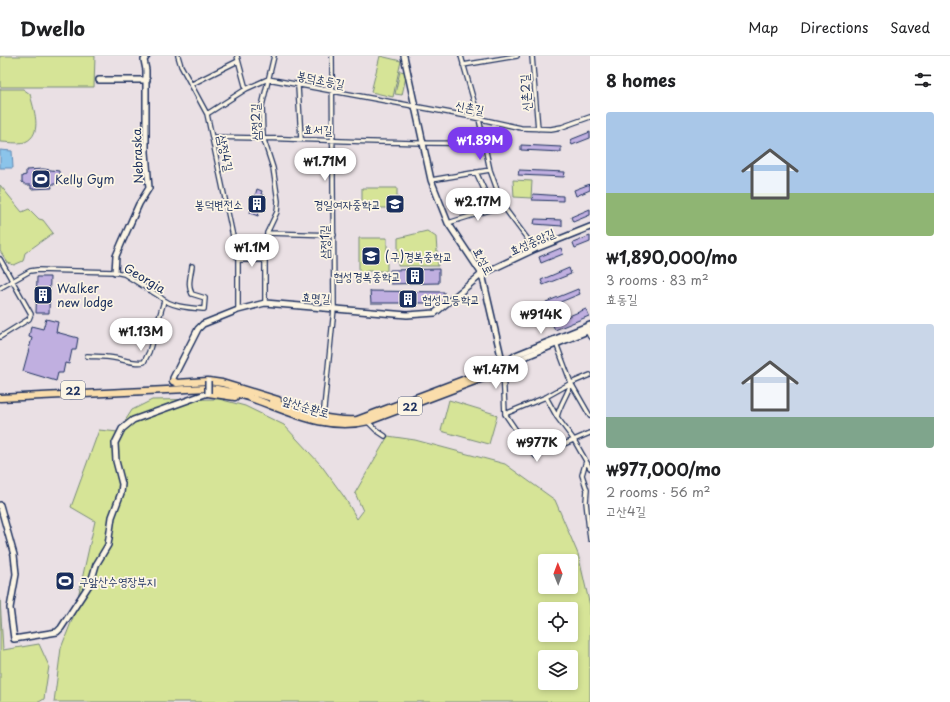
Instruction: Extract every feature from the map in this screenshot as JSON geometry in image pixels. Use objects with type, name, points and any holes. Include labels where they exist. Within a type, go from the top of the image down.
[{"type":"highway","name":"앞산순환로","points":[[316,419],[357,420],[503,367]]},
{"type":"highway","name":"앞산순환로","points":[[0,394],[146,388],[226,388],[333,425],[351,425],[368,422],[496,373],[503,367]]},
{"type":"highway","points":[[173,381],[177,383],[208,381],[226,384],[296,406],[316,419]]},
{"type":"highway","name":"앞산순환로","points":[[0,398],[146,388]]},
{"type":"highway","points":[[208,393],[235,397],[306,420],[316,419]]},
{"type":"street","name":"Nebraska","points":[[115,272],[116,256],[139,204],[149,188],[146,152],[146,64],[144,60],[147,56]]},
{"type":"street","name":"삼정4길","points":[[178,56],[181,66],[207,114],[238,260],[238,310]]},
{"type":"street","points":[[237,56],[246,89]]},
{"type":"street","name":"삼정2길","points":[[265,304],[265,260],[267,234],[276,212],[278,201],[273,168],[263,137],[262,106],[274,56]]},
{"type":"street","name":"삼정1길","points":[[323,418],[334,309],[334,235],[332,200],[334,140],[332,56]]},
{"type":"street","name":"효성로","points":[[404,56],[432,180],[448,223],[482,274],[503,367]]},
{"type":"street","points":[[461,56],[479,119],[490,170],[503,206],[536,249]]},
{"type":"street","points":[[463,65],[515,56]]},
{"type":"street","name":"신촌2길","points":[[532,56],[538,129]]},
{"type":"street","points":[[192,84],[238,61]]},
{"type":"street","points":[[207,114],[246,89],[268,79]]},
{"type":"street","name":"봉덕초등길","points":[[268,79],[298,86],[416,107]]},
{"type":"street","points":[[99,80],[146,80]]},
{"type":"street","points":[[298,86],[301,139]]},
{"type":"street","name":"신촌길","points":[[416,107],[521,128],[538,129],[562,127],[590,117]]},
{"type":"street","name":"효서길","points":[[212,137],[263,137],[423,144],[484,143]]},
{"type":"street","points":[[432,180],[490,170]]},
{"type":"street","points":[[476,172],[493,209]]},
{"type":"street","points":[[448,223],[503,206]]},
{"type":"street","name":"효성중앙길","points":[[482,274],[536,249],[590,227]]},
{"type":"street","points":[[267,234],[334,235]]},
{"type":"street","points":[[0,259],[32,314],[29,319],[0,337]]},
{"type":"street","points":[[238,260],[265,260]]},
{"type":"street","name":"Georgia","points":[[0,288],[30,271],[37,270],[115,272],[124,274],[159,296],[164,301],[178,306],[204,309],[205,298],[192,294],[190,291],[189,283],[192,266]]},
{"type":"street","name":"효명길","points":[[173,381],[173,378],[198,329],[203,324],[238,310],[265,304],[407,315],[435,313],[482,274]]},
{"type":"street","points":[[87,356],[106,357],[135,363],[144,362],[149,352],[164,301]]},
{"type":"street","name":"앞산순환로","points":[[503,367],[516,355],[590,325]]},
{"type":"street","points":[[589,330],[590,337]]},
{"type":"street","name":"앞산순환로","points":[[503,367],[589,330]]},
{"type":"street","points":[[556,343],[571,383],[590,416]]},
{"type":"street","points":[[503,367],[505,414],[536,456],[590,433]]},
{"type":"street","points":[[505,414],[546,398],[571,383],[590,375]]},
{"type":"street","points":[[0,505],[14,555],[16,574],[10,608],[14,639],[57,632],[91,582],[96,565],[108,545],[112,517],[122,490],[115,450],[118,436],[127,424],[133,420],[208,393],[208,381]]},
{"type":"street","points":[[557,417],[561,403],[571,383]]},
{"type":"street","points":[[546,398],[557,417],[574,440],[590,468]]},
{"type":"street","points":[[368,422],[385,436]]},
{"type":"street","points":[[586,462],[582,475],[587,490],[586,502],[590,539]]},
{"type":"green space","points":[[0,56],[95,56],[94,87],[0,87]]},
{"type":"green space","points":[[380,56],[401,61],[393,97],[371,92]]},
{"type":"green space","points":[[400,71],[407,72],[402,95],[395,94]]},
{"type":"green space","points":[[0,89],[23,89],[30,94],[35,113],[36,127],[31,138],[25,142],[0,142]]},
{"type":"green space","points":[[513,180],[532,181],[531,198],[514,197]]},
{"type":"green space","points":[[0,185],[22,212],[29,209],[39,219],[43,220],[53,233],[25,253],[23,261],[14,265],[8,263],[0,251]]},
{"type":"green space","points":[[362,188],[397,188],[397,208],[364,208],[362,204]]},
{"type":"green space","points":[[427,231],[436,237],[438,266],[398,266],[398,238]]},
{"type":"green space","points":[[359,238],[387,238],[387,271],[366,271],[366,282],[359,282]]},
{"type":"green space","points":[[219,399],[245,406],[284,425],[321,465],[345,498],[357,519],[363,511],[355,493],[388,436],[415,440],[505,464],[555,500],[578,554],[590,606],[590,702],[54,702],[61,648],[74,615],[95,521],[71,507],[99,430],[118,432],[132,410],[152,400]]},
{"type":"green space","points":[[449,400],[495,414],[497,416],[489,444],[441,431]]},
{"type":"green space","points":[[0,599],[3,650],[39,644],[49,666],[44,699],[39,702],[0,702]]},
{"type":"water","points":[[0,150],[12,151],[13,168],[0,168]]},
{"type":"building","points":[[590,132],[590,138],[572,145],[570,140]]},
{"type":"building","points":[[521,145],[561,147],[561,152],[521,150]]},
{"type":"building","name":"Kelly Gym","points":[[43,169],[59,171],[59,184],[51,184],[52,188],[31,189],[31,185],[26,185],[22,182],[22,176],[26,175],[26,170]]},
{"type":"building","points":[[519,170],[565,172],[564,177],[518,175]]},
{"type":"building","points":[[590,184],[590,190],[576,196],[574,190]]},
{"type":"building","name":"봉덕변전소","points":[[257,189],[262,191],[261,194],[264,195],[258,216],[250,213]]},
{"type":"building","points":[[533,194],[563,196],[563,201],[532,200]]},
{"type":"building","points":[[590,209],[590,215],[573,222],[571,217]]},
{"type":"building","points":[[535,219],[562,220],[562,226],[534,224]]},
{"type":"building","points":[[590,236],[590,242],[575,248],[573,243]]},
{"type":"building","points":[[561,248],[563,254],[541,263],[539,257]]},
{"type":"building","points":[[569,268],[571,274],[543,285],[541,280]]},
{"type":"building","name":"협성경복중학교","points":[[439,269],[439,283],[391,284],[390,270]]},
{"type":"building","name":"Walker new lodge","points":[[37,277],[50,277],[49,313],[36,313]]},
{"type":"building","points":[[578,289],[580,294],[548,307],[546,302]]},
{"type":"building","name":"협성고등학교","points":[[370,291],[444,292],[445,300],[441,303],[371,303]]},
{"type":"building","points":[[586,309],[589,316],[555,330],[552,323]]},
{"type":"building","points":[[46,319],[58,322],[56,332],[78,338],[76,350],[72,350],[69,364],[65,363],[63,373],[58,373],[56,381],[23,371],[32,338],[29,337],[31,326],[43,329]]},
{"type":"place","name":"Kelly Gym","points":[[41,179]]},
{"type":"place","name":"봉덕변전소","points":[[257,204]]},
{"type":"place","name":"경일여자중학교","points":[[395,204]]},
{"type":"place","name":"(구)경복중학교","points":[[371,256]]},
{"type":"place","name":"협성경복중학교","points":[[415,276]]},
{"type":"place","name":"Walker new lodge","points":[[43,295]]},
{"type":"place","name":"협성고등학교","points":[[408,299]]},
{"type":"place","name":"구앞산수영장부지","points":[[65,581]]}]
